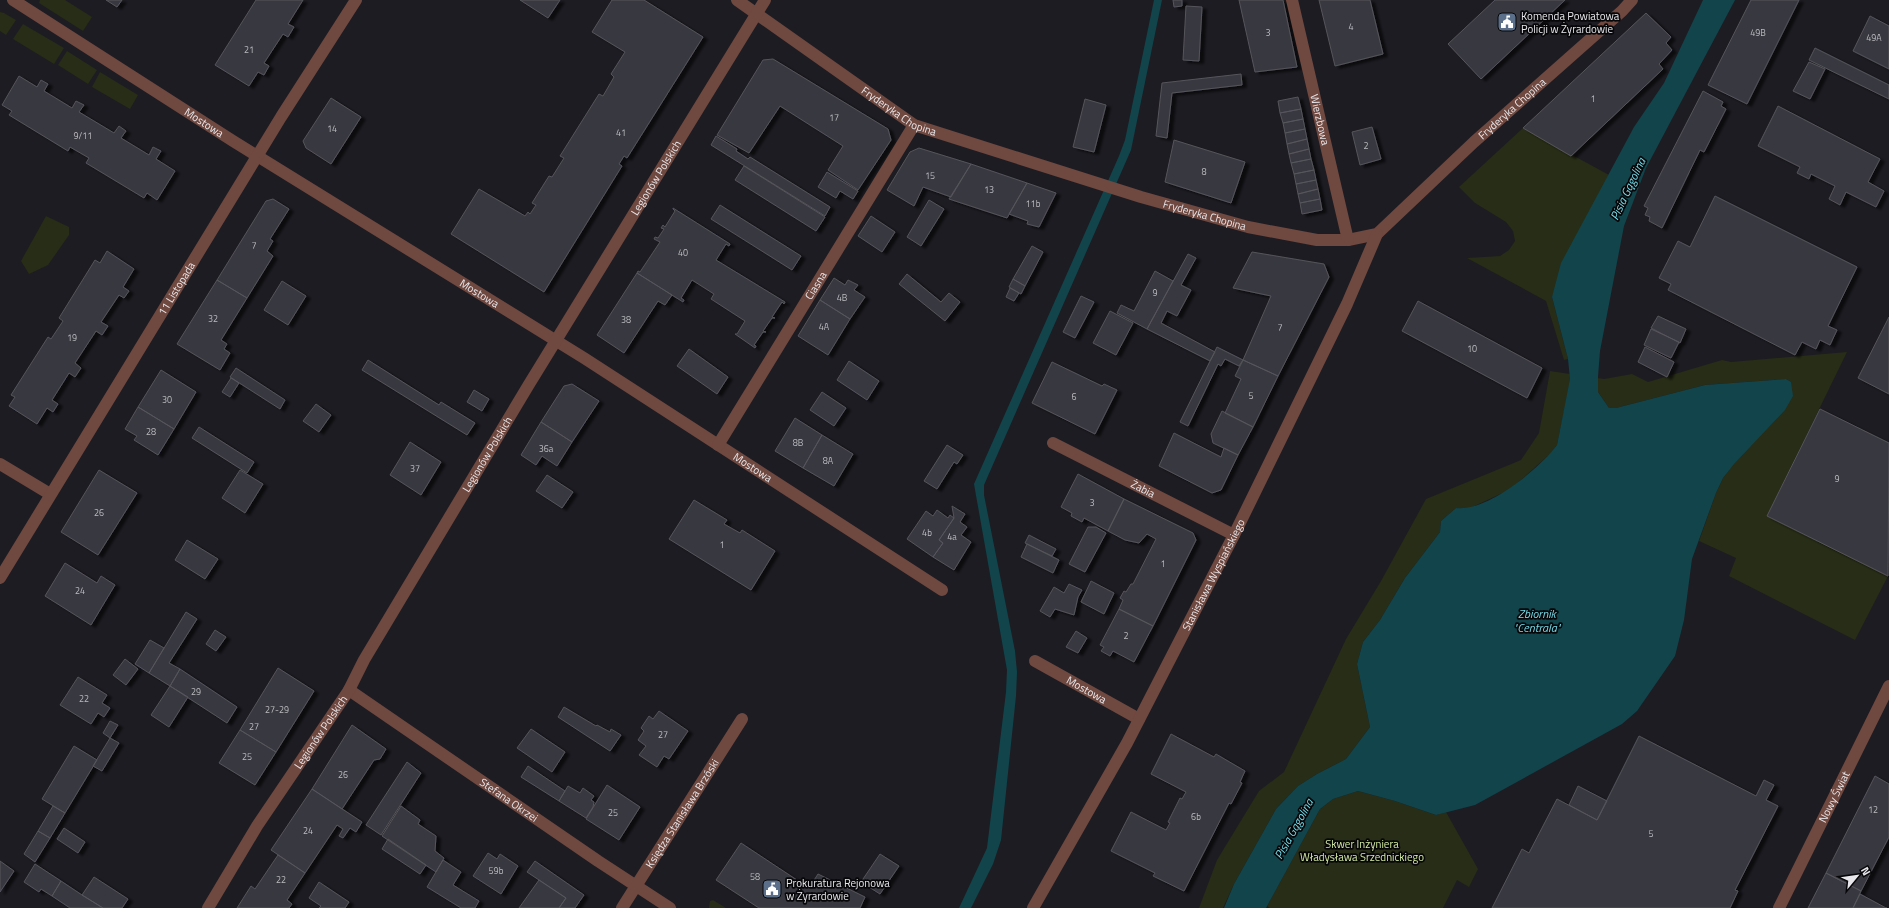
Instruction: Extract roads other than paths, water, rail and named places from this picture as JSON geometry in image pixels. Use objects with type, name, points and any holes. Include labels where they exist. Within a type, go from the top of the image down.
[{"type":"street","name":"Mostowa","points":[[13,0],[258,156],[556,341],[942,590]]},
{"type":"street","name":"11 Listopada","points":[[0,578],[258,156],[356,0]]},
{"type":"street","name":"Fryderyka Chopina","points":[[737,0],[914,125],[1075,174],[1142,197],[1248,227],[1317,240],[1348,240],[1377,234],[1474,142],[1616,16],[1632,0]]},
{"type":"street","name":"Legionów Polskich","points":[[208,908],[257,826],[349,690],[364,660],[556,341],[765,0]]},
{"type":"street","name":"Wierzbowa","points":[[1292,0],[1348,240]]},
{"type":"street","name":"Ciasna","points":[[718,445],[914,125]]},
{"type":"street","name":"Stanisława Wyspiańskiego","points":[[1033,908],[1139,719],[1234,535],[1347,304],[1377,234]]},
{"type":"street","name":"Żabia","points":[[1053,443],[1234,535]]},
{"type":"street","points":[[0,464],[50,494]]},
{"type":"street","name":"Mostowa","points":[[1034,661],[1139,719]]},
{"type":"street","name":"Nowy Świat","points":[[1780,908],[1889,686]]},
{"type":"street","name":"Stefana Okrzei","points":[[349,690],[635,886],[670,908]]},
{"type":"street","name":"Księdza Stanisława Brzóski","points":[[622,908],[742,719]]},
{"type":"water","points":[[1154,0],[1162,0],[1131,150],[984,485],[984,495],[1015,651],[1017,672],[1016,696],[1001,840],[993,864],[971,908],[959,908],[987,848],[1006,692],[1007,670],[974,484],[1125,140]]},
{"type":"water","name":"Zbiornik \"Centrala\"","points":[[1703,0],[1735,0],[1646,168],[1624,226],[1600,351],[1598,392],[1609,408],[1616,408],[1705,385],[1786,379],[1791,382],[1793,396],[1785,410],[1734,464],[1723,478],[1716,493],[1692,559],[1684,620],[1675,656],[1637,711],[1622,724],[1475,805],[1436,815],[1395,801],[1358,791],[1333,799],[1320,809],[1266,908],[1224,908],[1234,884],[1276,809],[1298,786],[1346,759],[1370,727],[1357,664],[1363,642],[1380,620],[1405,578],[1440,532],[1441,521],[1456,508],[1469,507],[1482,503],[1511,487],[1538,466],[1557,445],[1570,379],[1568,359],[1552,297],[1561,263],[1634,127],[1664,83]]},
{"type":"place","name":"Komenda Powiatowa Policji w Żyrardowie","points":[[1507,22]]},
{"type":"place","name":"Prokuratura Rejonowa w Żyrardowie","points":[[772,889]]},
{"type":"water label","name":"Pisia Gągolina","points":[[1628,189]]},
{"type":"water label","name":"Pisia Gągolina","points":[[1294,829]]},
{"type":"park label","name":"Skwer Inżyniera Władysława Srzednickiego","points":[[1362,850]]}]
